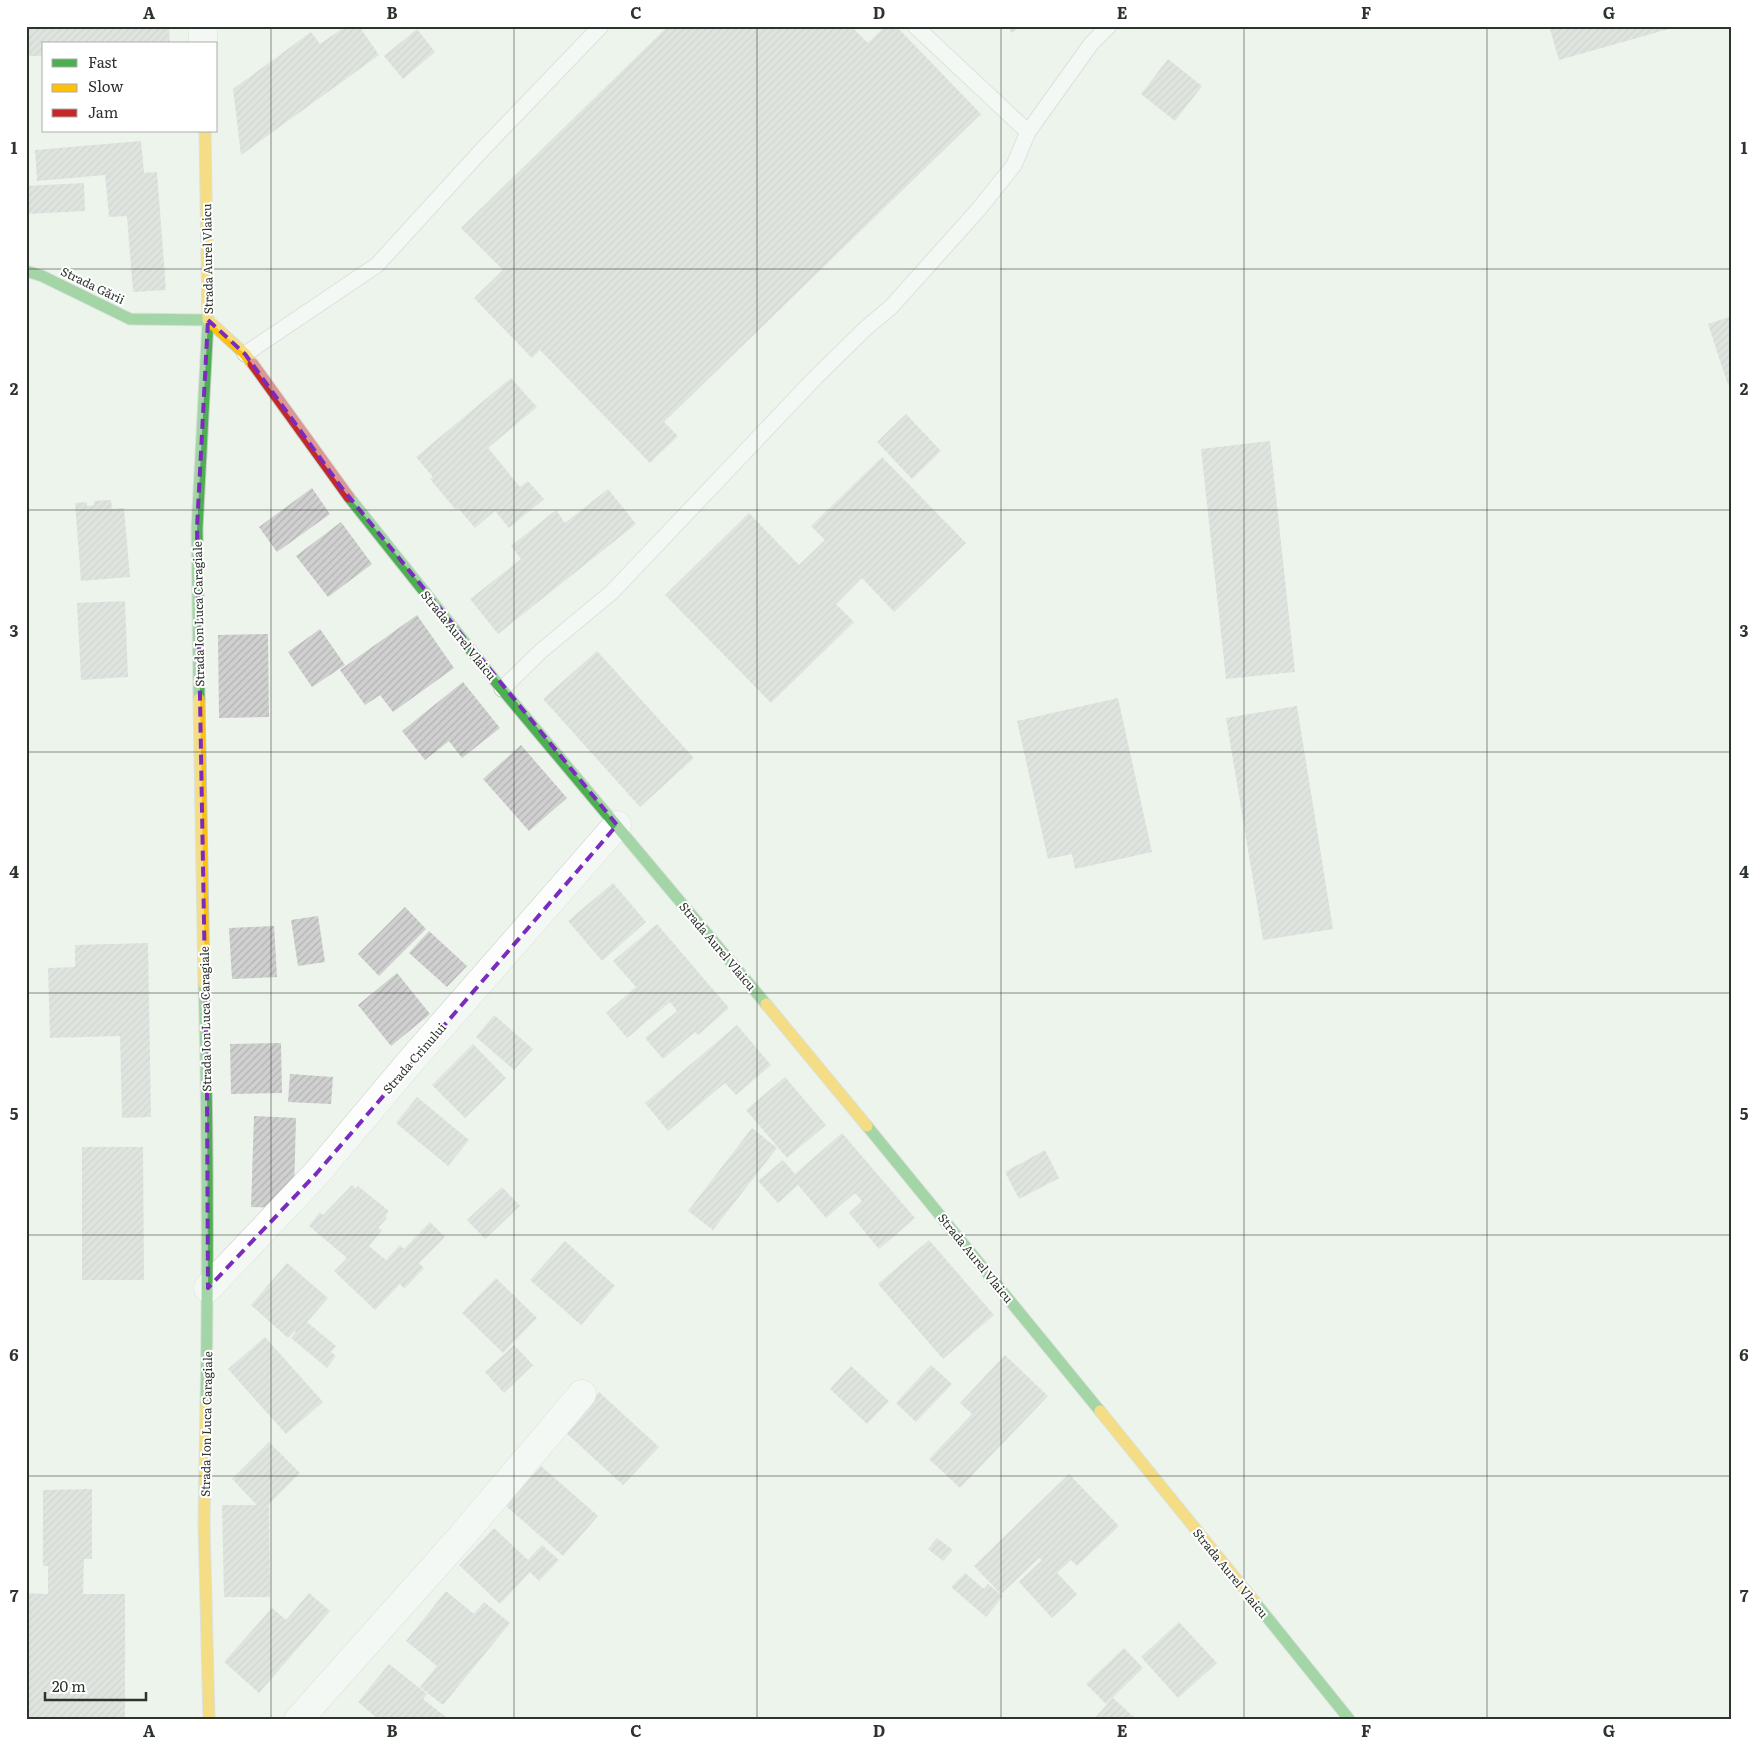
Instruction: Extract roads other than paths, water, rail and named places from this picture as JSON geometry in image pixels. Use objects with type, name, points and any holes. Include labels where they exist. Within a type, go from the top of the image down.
[{"type":"street","points":[[203,26],[203,42]]},
{"type":"street","name":"Strada Aurel Vlaicu","points":[[205,132],[208,320],[245,354],[341,487],[502,689],[924,1194],[1350,1719]]},
{"type":"street","name":"Strada Gării","points":[[26,271],[42,276],[130,319],[208,320]]},
{"type":"street","name":"Strada Ion Luca Caragiale","points":[[208,320],[197,528],[200,793],[207,1091],[208,1288],[204,1523],[209,1719]]},
{"type":"street","name":"Strada Crinului","points":[[208,1288],[316,1174],[410,1062],[617,825]]},
{"type":"street","points":[[299,1719],[462,1536],[582,1394]]},
{"type":"lane","points":[[245,354],[376,265],[481,151],[601,26]]},
{"type":"lane","points":[[914,26],[1028,132]]},
{"type":"lane","points":[[502,689],[541,651],[612,592],[814,378],[866,328],[891,307],[978,210],[1014,165],[1028,132],[1091,44],[1109,26]]}]
